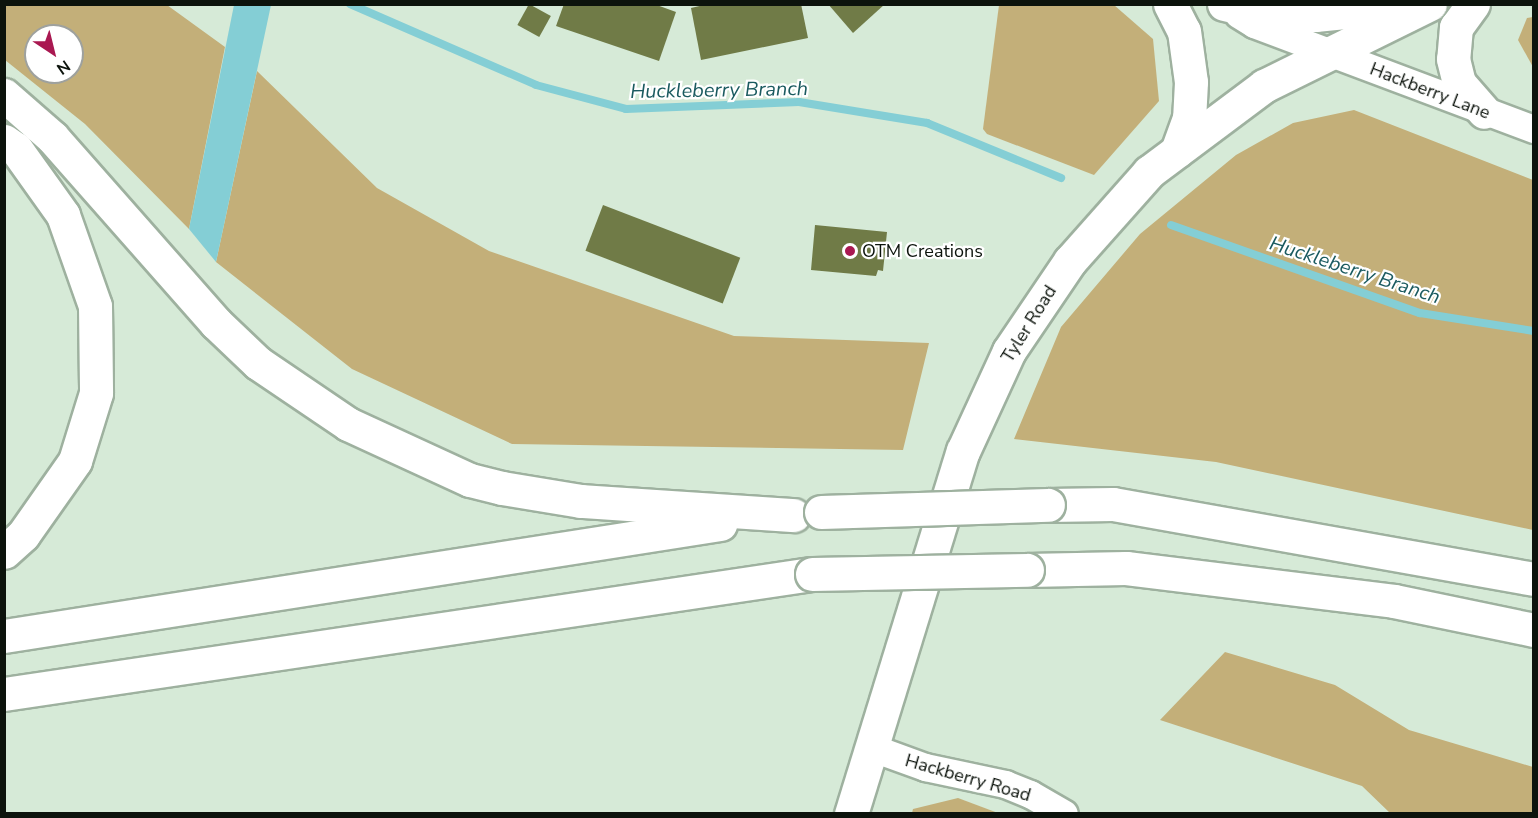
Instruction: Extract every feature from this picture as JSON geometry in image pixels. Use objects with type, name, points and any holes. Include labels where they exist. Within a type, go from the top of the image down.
[{"type":"main road","points":[[1170,4],[1184,31],[1191,82],[1189,118],[1177,151]]},
{"type":"main road","points":[[1223,4],[1267,14],[1316,15],[1413,4]]},
{"type":"main road","name":"Tyler Road","points":[[851,813],[963,451],[1009,351],[1070,261],[1149,172],[1264,86],[1327,52],[1430,4]]},
{"type":"main road","points":[[1473,4],[1456,27],[1453,59],[1459,82],[1484,112]]},
{"type":"main road","points":[[4,95],[52,137],[216,323],[258,363],[348,424],[470,480],[502,488],[581,501],[807,513],[1113,504],[1379,549],[1533,579]]},
{"type":"main road","points":[[4,141],[16,149],[63,215],[95,306],[96,339],[96,393],[75,461],[23,535],[4,552]]},
{"type":"main road","points":[[4,636],[807,513]]},
{"type":"main road","points":[[4,694],[812,574],[1138,569],[1394,601],[1533,630]]},
{"type":"street","name":"Hackberry Lane","points":[[1223,4],[1254,24],[1533,129]]},
{"type":"street","name":"Hackberry Road","points":[[870,747],[925,767],[1005,784],[1030,794],[1064,813]]},
{"type":"shaded area","points":[[4,5],[167,5],[225,47],[189,229],[85,124],[35,84],[84,84],[84,24],[24,24],[24,75],[5,60]]},
{"type":"shaded area","points":[[999,5],[1114,5],[1153,39],[1159,101],[1094,175],[987,134],[983,129]]},
{"type":"shaded area","points":[[1534,17],[1533,67],[1518,40],[1527,18]]},
{"type":"shaded area","points":[[257,71],[377,188],[489,251],[734,336],[929,343],[903,450],[512,444],[352,369],[216,262]]},
{"type":"shaded area","points":[[1354,110],[1533,180],[1533,530],[1216,462],[1014,439],[1061,327],[1140,234],[1236,155],[1293,123]]},
{"type":"shaded area","points":[[1225,652],[1335,685],[1409,730],[1533,767],[1533,813],[1390,813],[1362,786],[1160,720]]},
{"type":"shaded area","points":[[958,798],[998,813],[912,813],[913,809]]},
{"type":"water","points":[[234,5],[271,5],[216,262],[189,229]]},
{"type":"building","points":[[529,4],[551,16],[539,37],[517,25]]},
{"type":"building","points":[[564,4],[654,4],[676,12],[659,61],[556,26]]},
{"type":"building","points":[[708,4],[801,4],[808,38],[701,60],[691,8]]},
{"type":"building","points":[[828,4],[885,4],[853,33]]},
{"type":"building","points":[[603,205],[740,258],[723,303],[585,251]]},
{"type":"building","name":"OTM Creations","points":[[815,225],[887,232],[883,271],[878,270],[876,276],[811,270]]},
{"type":"waterway","name":"Huckleberry Branch","points":[[350,4],[536,85],[626,109],[799,102],[927,123],[1061,178]]},
{"type":"waterway","name":"Huckleberry Branch","points":[[1171,225],[1420,313],[1534,331]]},
{"type":"place","name":"OTM Creations","points":[[850,251]]}]
